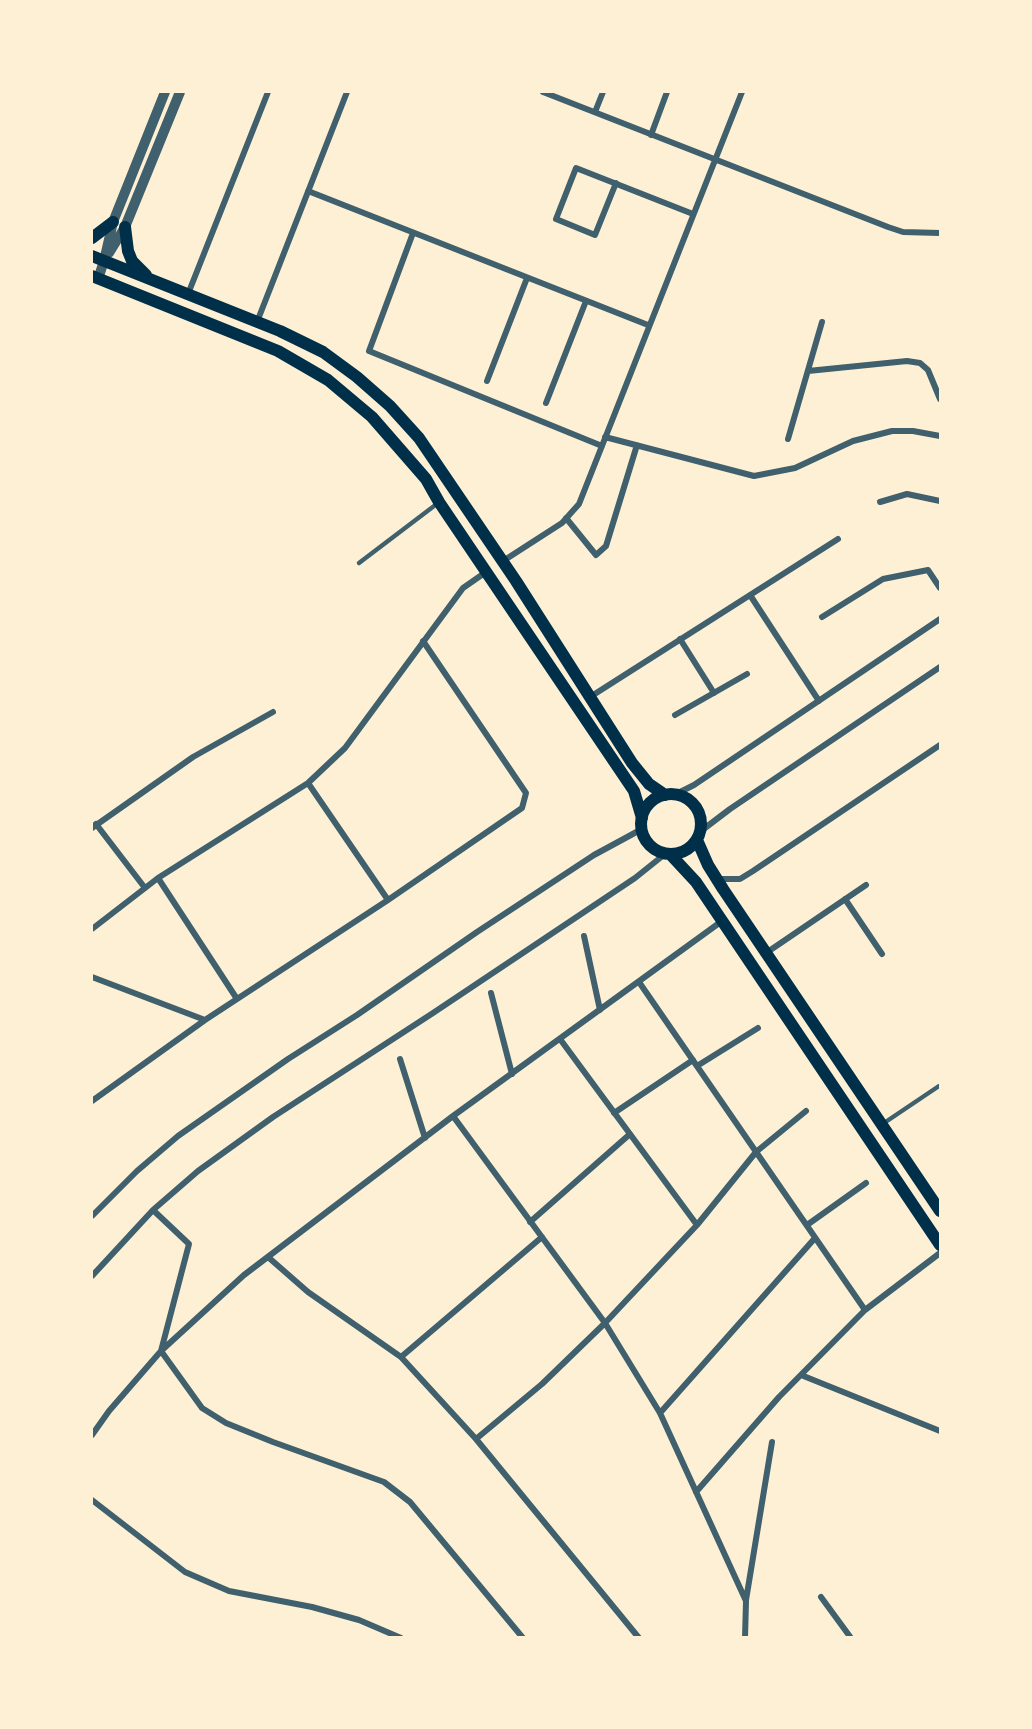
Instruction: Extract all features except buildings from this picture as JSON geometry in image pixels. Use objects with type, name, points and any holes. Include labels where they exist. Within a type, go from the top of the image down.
[{"type":"main road","points":[[92,238],[119,225],[132,261],[152,280]]},
{"type":"main road","points":[[92,256],[280,330],[323,352],[357,377],[390,406],[419,438],[502,561],[632,763],[649,784],[670,795],[684,797],[698,811],[699,835],[708,865],[940,1211]]},
{"type":"main road","points":[[95,277],[269,347],[328,380],[391,436],[426,479],[634,791],[650,846],[668,854],[691,874],[940,1245]]},
{"type":"main road","points":[[642,823],[646,807],[655,799],[670,795]]},
{"type":"main road","points":[[668,854],[681,853],[690,848],[699,835]]},
{"type":"street","points":[[95,277],[105,261],[119,225],[165,92]]},
{"type":"street","points":[[119,225],[180,92]]},
{"type":"street","points":[[188,294],[268,92]]},
{"type":"street","points":[[257,322],[347,92]]},
{"type":"street","points":[[543,92],[903,232],[940,233]]},
{"type":"street","points":[[595,112],[603,92]]},
{"type":"street","points":[[651,135],[667,92]]},
{"type":"street","points":[[502,561],[562,524],[579,504],[742,92]]},
{"type":"street","points":[[616,183],[596,235],[556,219],[576,168],[616,183],[693,214]]},
{"type":"street","points":[[308,191],[648,325]]},
{"type":"street","points":[[413,233],[369,351],[602,446]]},
{"type":"street","points":[[487,381],[527,278]]},
{"type":"street","points":[[546,403],[586,301]]},
{"type":"street","points":[[788,439],[822,322]]},
{"type":"street","points":[[808,371],[907,361],[920,363],[928,370],[940,399]]},
{"type":"street","points":[[605,437],[754,476],[795,468],[854,441],[892,431],[913,431],[940,436]]},
{"type":"street","points":[[566,518],[596,555],[606,546],[637,445]]},
{"type":"street","points":[[880,502],[907,494],[940,501]]},
{"type":"street","points":[[589,697],[838,539]]},
{"type":"street","points":[[822,617],[883,579],[928,570],[940,588]]},
{"type":"street","points":[[92,929],[158,878],[308,783],[345,748],[464,588],[486,572]]},
{"type":"street","points":[[750,595],[819,701]]},
{"type":"street","points":[[670,795],[694,785],[940,619]]},
{"type":"street","points":[[680,639],[714,693]]},
{"type":"street","points":[[92,1101],[205,1020],[388,900],[522,808],[526,793],[423,641]]},
{"type":"street","points":[[699,835],[730,809],[940,667]]},
{"type":"street","points":[[675,715],[747,674]]},
{"type":"street","points":[[145,888],[94,826],[193,757],[273,712]]},
{"type":"street","points":[[717,879],[733,880],[753,871],[940,745]]},
{"type":"street","points":[[308,783],[388,900]]},
{"type":"street","points":[[92,1216],[137,1171],[178,1136],[251,1084],[642,823]]},
{"type":"street","points":[[92,1276],[153,1210],[198,1171],[273,1117],[441,1008],[668,854]]},
{"type":"street","points":[[158,878],[237,999]]},
{"type":"street","points":[[766,953],[867,885]]},
{"type":"street","points":[[845,899],[882,954]]},
{"type":"street","points":[[92,1435],[109,1411],[161,1352],[244,1275],[453,1116],[722,921]]},
{"type":"street","points":[[584,936],[600,1010]]},
{"type":"street","points":[[92,977],[205,1020]]},
{"type":"street","points":[[639,982],[865,1310]]},
{"type":"street","points":[[491,993],[512,1074]]},
{"type":"street","points":[[697,1066],[758,1028]]},
{"type":"street","points":[[560,1039],[697,1225]]},
{"type":"street","points":[[400,1059],[425,1138]]},
{"type":"street","points":[[614,1113],[693,1060]]},
{"type":"street","points":[[476,1439],[542,1384],[605,1323],[697,1225],[756,1152],[806,1111]]},
{"type":"street","points":[[453,1116],[605,1323],[660,1413],[746,1600]]},
{"type":"street","points":[[530,1222],[630,1134]]},
{"type":"street","points":[[807,1226],[866,1184]]},
{"type":"street","points":[[153,1210],[189,1244],[161,1352]]},
{"type":"street","points":[[401,1357],[542,1237]]},
{"type":"street","points":[[660,1413],[815,1238]]},
{"type":"street","points":[[696,1492],[801,1375],[865,1310],[940,1253]]},
{"type":"street","points":[[268,1257],[308,1292],[401,1357],[476,1439],[639,1638]]},
{"type":"street","points":[[161,1352],[202,1408],[226,1423],[384,1482],[410,1502],[523,1638]]},
{"type":"street","points":[[801,1375],[940,1431]]},
{"type":"street","points":[[745,1638],[746,1600],[772,1442]]},
{"type":"street","points":[[92,1500],[185,1572],[229,1591],[312,1606],[359,1620],[401,1638]]},
{"type":"street","points":[[821,1597],[851,1638]]},
{"type":"lane","points":[[359,563],[440,502]]},
{"type":"lane","points":[[882,1124],[939,1086]]}]
